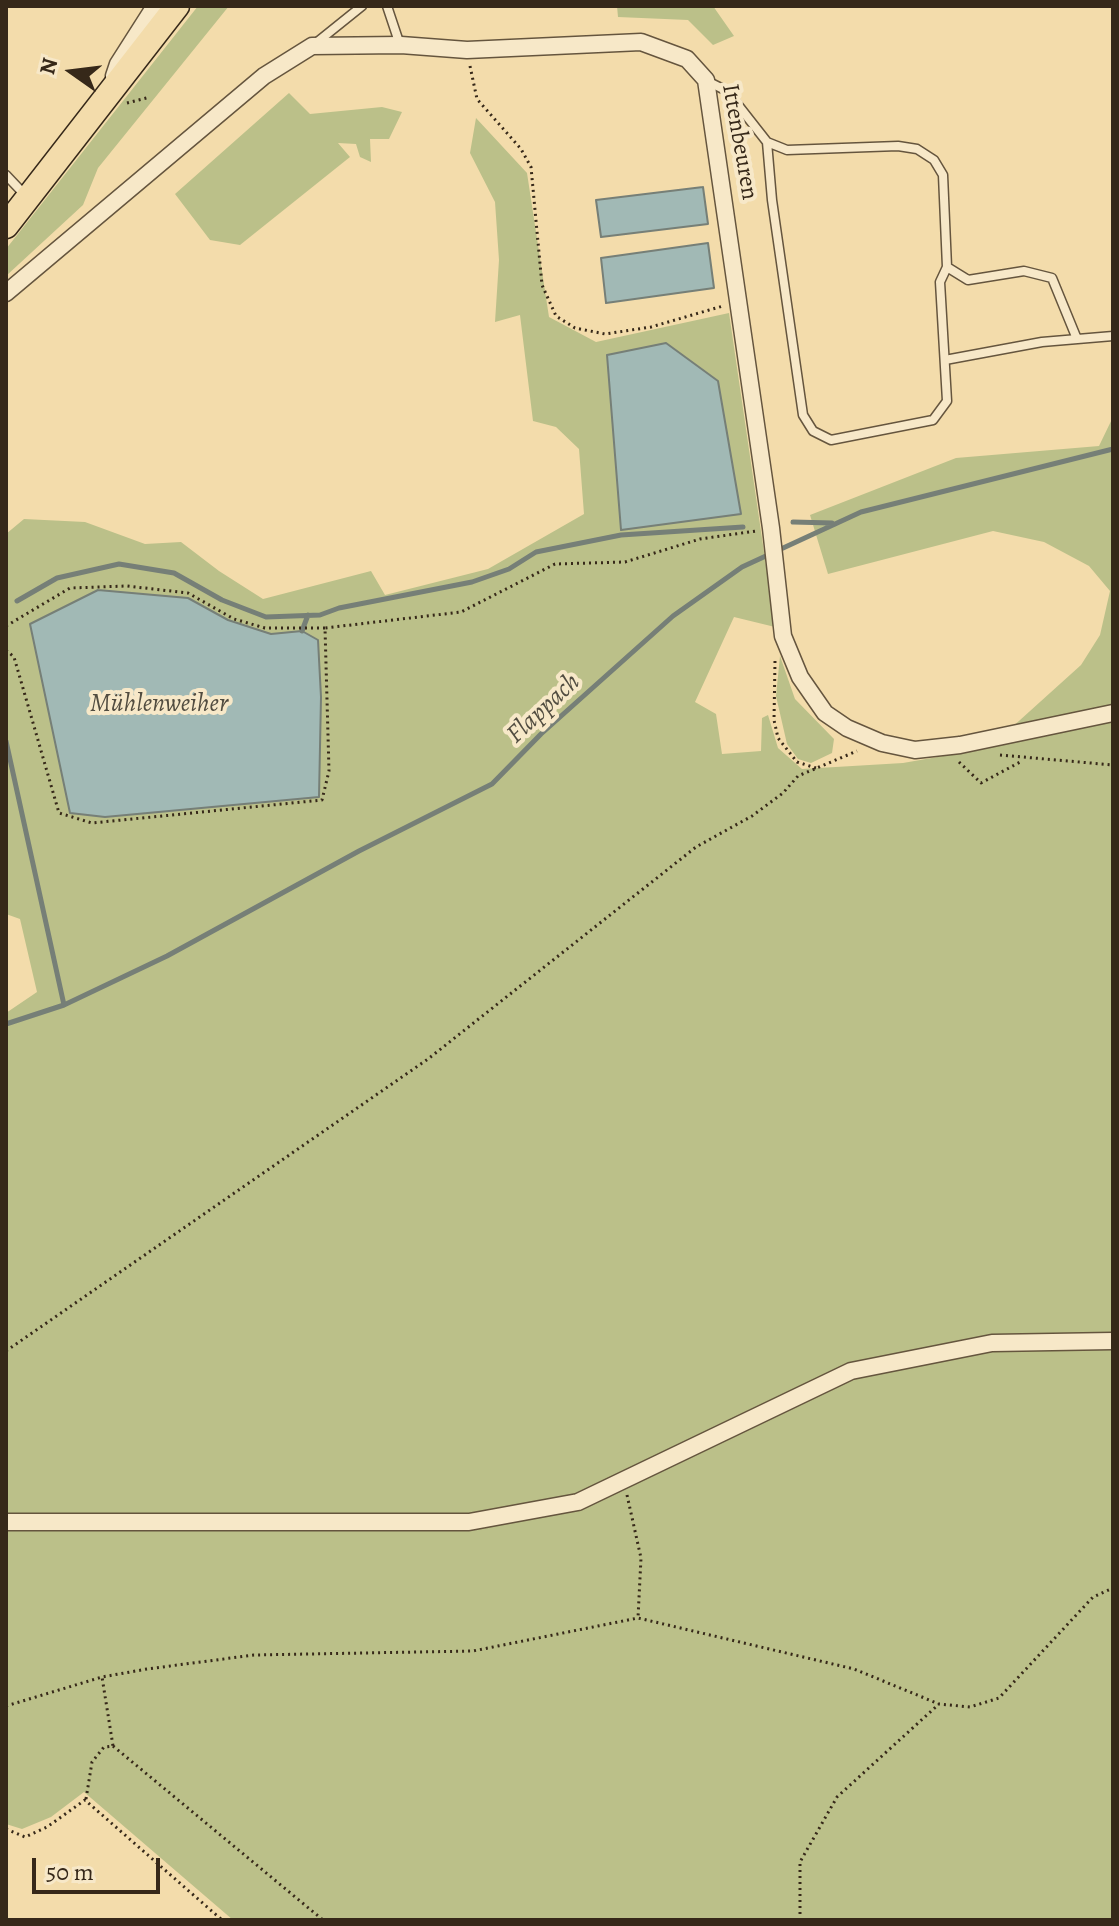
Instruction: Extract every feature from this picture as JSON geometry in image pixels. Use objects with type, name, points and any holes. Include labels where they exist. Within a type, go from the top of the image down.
[{"type":"main road","points":[[15,209],[113,101],[177,6]]},
{"type":"street","points":[[113,101],[118,64],[155,6]]},
{"type":"street","name":"Ittenbeuren","points":[[312,46],[401,45],[467,50],[641,42],[687,59],[706,80],[772,534],[783,636],[800,677],[825,713],[864,737],[915,750],[983,740],[1113,713]]},
{"type":"street","points":[[6,293],[264,76],[312,46]]},
{"type":"street","points":[[6,1522],[469,1522],[578,1502],[851,1371],[992,1343],[1113,1341]]},
{"type":"lane","points":[[312,46],[362,6]]},
{"type":"lane","points":[[387,6],[401,45]]},
{"type":"lane","points":[[706,80],[727,91],[767,142],[787,150],[898,146],[917,149],[934,160],[943,175],[947,267],[940,282],[947,401],[933,420],[831,440],[813,431],[803,415],[772,200],[767,142]]},
{"type":"lane","points":[[6,175],[15,209]]},
{"type":"lane","points":[[947,267],[968,280],[1024,271],[1052,278],[1077,339]]},
{"type":"lane","points":[[945,360],[1042,342],[1113,336]]},
{"type":"path","points":[[467,50],[477,99],[521,149],[531,167],[542,285],[556,316],[575,328],[605,334],[651,327],[711,311],[739,299]]},
{"type":"path","points":[[113,101],[150,97]]},
{"type":"path","points":[[6,626],[46,599],[70,588],[127,586],[188,593],[234,619],[265,628],[325,628],[461,612],[555,564],[625,562],[700,539],[772,534]]},
{"type":"path","points":[[6,650],[14,657],[59,813],[92,823],[322,800],[329,771],[325,628]]},
{"type":"path","points":[[783,636],[775,649],[773,692],[778,738],[797,762],[816,768]]},
{"type":"path","points":[[6,1351],[428,1059],[696,847],[752,816],[798,776],[852,755],[862,746],[864,737]]},
{"type":"path","points":[[983,740],[985,752],[1024,759],[1113,765]]},
{"type":"path","points":[[941,747],[981,783],[1024,759]]},
{"type":"path","points":[[624,1480],[641,1558],[638,1618]]},
{"type":"path","points":[[6,1706],[102,1677],[147,1669],[254,1655],[473,1651],[638,1618],[854,1669],[939,1704],[970,1707],[999,1698],[1093,1597],[1113,1588]]},
{"type":"path","points":[[102,1677],[113,1746],[323,1920]]},
{"type":"path","points":[[800,1920],[800,1862],[837,1797],[939,1704]]},
{"type":"path","points":[[6,1829],[25,1837],[47,1827],[85,1800],[92,1762],[104,1747],[113,1746]]},
{"type":"path","points":[[85,1800],[222,1920]]},
{"type":"green space","points":[[198,6],[229,6],[98,168],[83,205],[6,276],[6,249]]},
{"type":"green space","points":[[617,6],[713,6],[734,36],[713,45],[688,20],[618,17]]},
{"type":"green space","points":[[289,93],[310,114],[382,107],[402,112],[389,139],[370,139],[371,162],[360,157],[356,144],[338,143],[350,157],[240,245],[210,240],[175,194]]},
{"type":"green space","points":[[476,118],[527,173],[549,317],[596,342],[729,313],[775,627],[734,617],[695,702],[716,714],[722,754],[761,751],[762,718],[768,715],[778,748],[802,769],[903,763],[989,748],[1081,665],[1100,635],[1110,591],[1089,566],[1044,542],[993,531],[828,574],[810,515],[956,458],[1099,446],[1113,417],[1113,1920],[233,1920],[84,1792],[51,1817],[22,1829],[6,1824],[6,1013],[37,992],[20,919],[6,914],[6,534],[24,519],[85,522],[145,544],[181,542],[263,599],[371,571],[385,595],[488,569],[584,514],[579,449],[556,427],[533,421],[520,315],[495,322],[499,260],[495,202],[470,153]],"holes":[[[188,598],[228,620],[271,634],[318,640],[321,697],[319,797],[105,817],[70,813]]]},
{"type":"green space","points":[[780,656],[795,699],[834,739],[832,753],[811,763],[798,759],[787,744],[776,696]]},
{"type":"water","points":[[703,187],[708,224],[601,237],[596,200]]},
{"type":"water","points":[[708,243],[714,288],[606,303],[601,258]]},
{"type":"water","points":[[666,343],[718,381],[741,514],[621,530],[607,355]]},
{"type":"water","name":"Mühlenweiher","points":[[98,590],[188,598],[228,620],[271,634],[302,631],[318,640],[321,697],[319,797],[105,817],[70,813],[30,624]]},
{"type":"waterway","name":"Flappach","points":[[6,1024],[64,1005],[167,956],[359,851],[492,784],[541,734],[673,616],[742,567],[861,512],[1113,449]]},
{"type":"waterway","points":[[793,522],[832,523]]},
{"type":"waterway","points":[[17,601],[57,578],[119,564],[174,573],[222,600],[266,617],[320,615],[339,608],[472,582],[509,569],[536,552],[621,535],[743,527]]},
{"type":"waterway","points":[[302,631],[308,615]]},
{"type":"waterway","points":[[6,741],[64,1005]]}]
